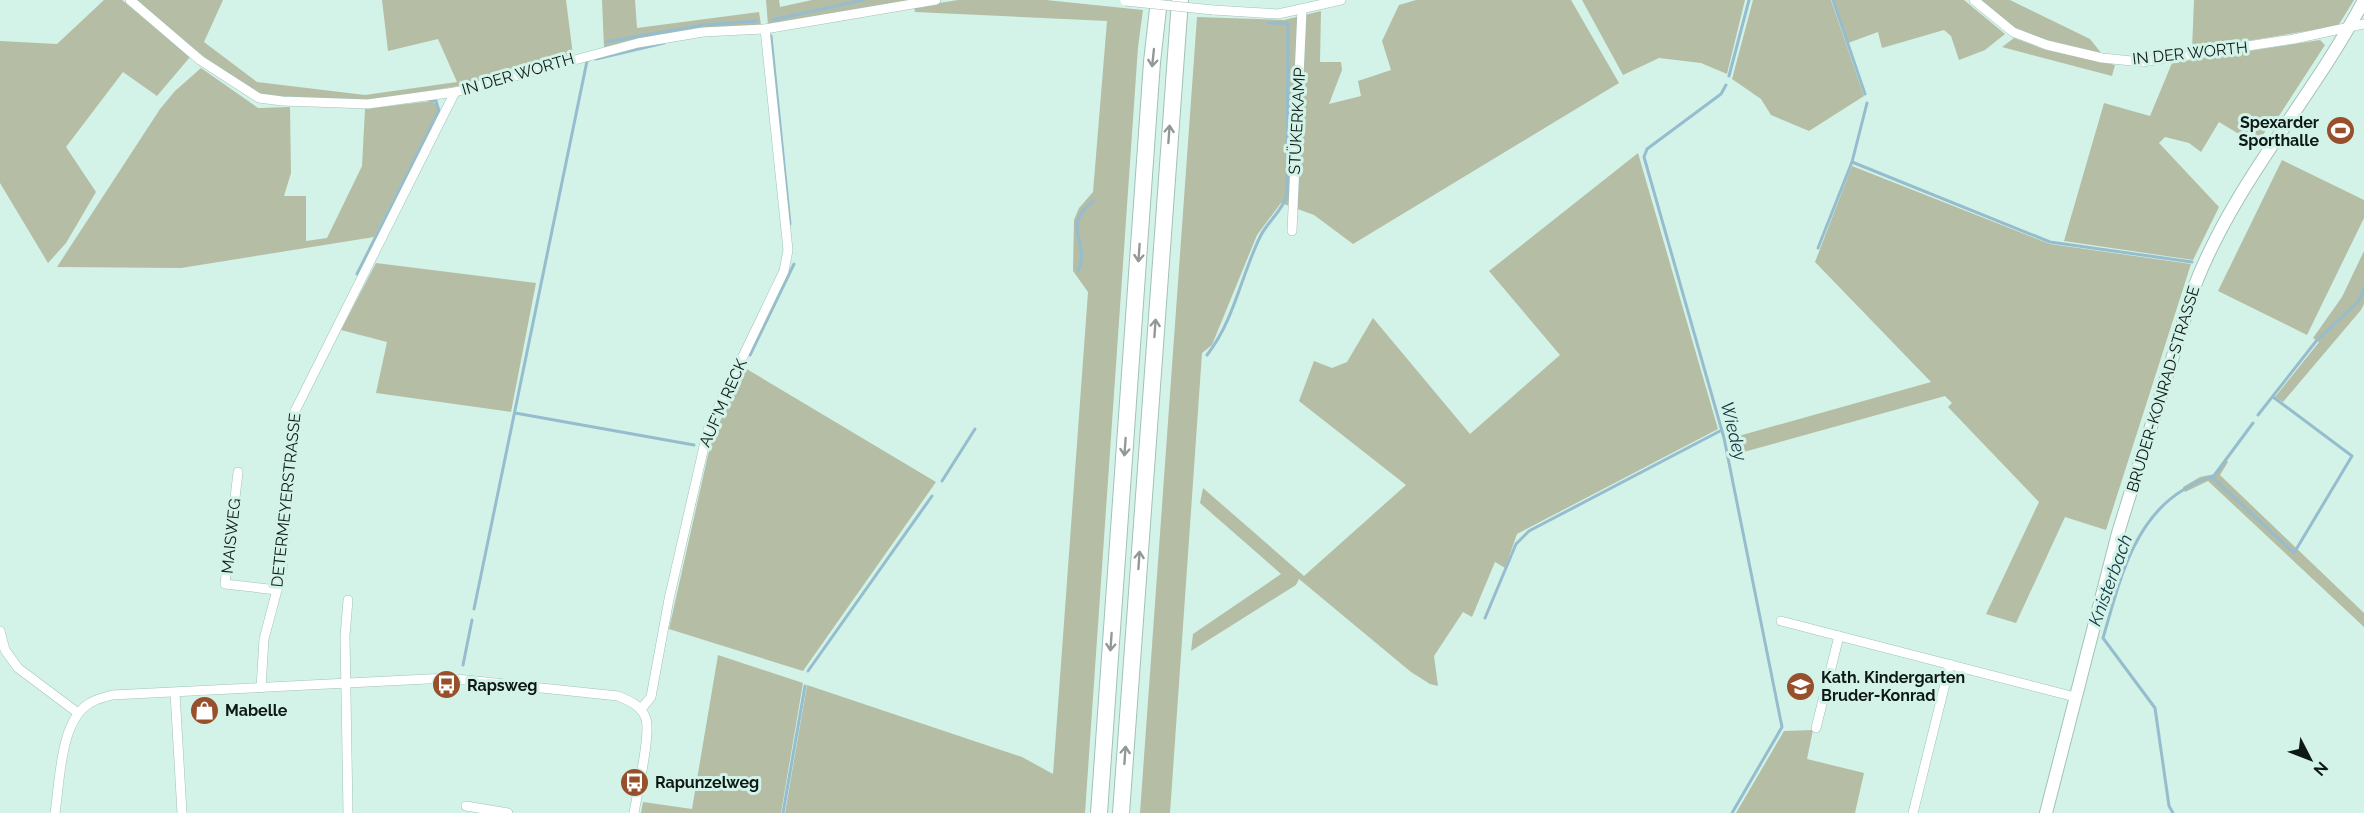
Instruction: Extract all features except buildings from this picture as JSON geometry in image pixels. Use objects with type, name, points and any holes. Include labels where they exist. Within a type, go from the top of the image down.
[{"type":"highway","points":[[1099,813],[1150,86],[1159,0]]},
{"type":"highway","points":[[1121,813],[1180,0]]},
{"type":"street","name":"IN DER WORTH","points":[[130,0],[201,60],[258,98],[368,104],[455,92],[638,43],[703,32],[765,29],[936,0]]},
{"type":"street","points":[[1120,0],[1267,14],[1302,10],[1341,0]]},
{"type":"street","name":"IN DER WORTH","points":[[1974,0],[2013,32],[2102,58],[2142,62],[2336,32],[2348,26],[2364,24]]},
{"type":"street","name":"BRUDER-KONRAD-STRASSE","points":[[2046,813],[2118,533],[2182,322],[2208,251],[2235,201],[2364,0]]},
{"type":"street","name":"STÜKERKAMP","points":[[1292,231],[1302,10]]},
{"type":"street","name":"AUF'M RECK","points":[[641,709],[651,697],[671,588],[708,429],[784,271],[788,250],[765,29]]},
{"type":"street","name":"DETERMEYERSTRASSE","points":[[261,688],[264,639],[282,571],[294,413],[455,92]]},
{"type":"street","name":"MAISWEG","points":[[238,472],[225,584],[277,590]]},
{"type":"street","points":[[348,600],[345,636],[348,813]]},
{"type":"street","points":[[1781,621],[2076,697]]},
{"type":"street","points":[[0,631],[5,650],[18,668],[78,713]]},
{"type":"street","points":[[1816,728],[1839,636]]},
{"type":"street","points":[[1913,813],[1950,664]]},
{"type":"street","points":[[55,813],[68,729],[78,713],[90,702],[112,695],[447,678],[618,696],[633,702],[641,709],[648,727],[634,813]]},
{"type":"street","points":[[175,693],[182,813]]},
{"type":"street","points":[[466,806],[508,813]]},
{"type":"green space","points":[[104,0],[122,0],[190,57],[157,96],[123,72],[66,147],[96,192],[66,243],[48,263],[0,183],[0,41],[57,44]]},
{"type":"green space","points":[[135,0],[223,0],[204,42],[257,82],[365,95],[457,82],[438,39],[388,51],[382,0],[566,0],[573,55],[459,86],[367,101],[260,96],[237,84]]},
{"type":"green space","points":[[602,0],[635,0],[637,28],[759,12],[761,25],[703,28],[604,48]]},
{"type":"green space","points":[[766,0],[779,0],[780,7],[812,0],[912,0],[768,25]]},
{"type":"green space","points":[[958,0],[1046,0],[1143,10],[1138,47],[1085,813],[785,813],[807,685],[1022,757],[1053,774],[1088,292],[1073,271],[1074,220],[1079,208],[1093,192],[1107,21],[915,12],[914,7]]},
{"type":"green space","points":[[1416,0],[1571,0],[1619,83],[1353,244],[1314,215],[1281,203],[1257,235],[1212,345],[1202,353],[1170,813],[1140,813],[1197,17],[1284,20],[1321,11],[1320,62],[1341,62],[1342,70],[1329,104],[1361,96],[1358,81],[1391,70],[1382,41],[1399,5]]},
{"type":"green space","points":[[1582,0],[1745,0],[1727,74],[1701,63],[1659,58],[1623,75]]},
{"type":"green space","points":[[1753,0],[1831,0],[1864,96],[1809,131],[1771,115],[1761,99],[1732,79]]},
{"type":"green space","points":[[1834,0],[1964,0],[2005,34],[1985,50],[1959,60],[1951,36],[1944,30],[1882,48],[1878,32],[1848,43]]},
{"type":"green space","points":[[1981,0],[2010,0],[2090,39],[2102,54],[2046,41],[2015,29]]},
{"type":"green space","points":[[2194,0],[2354,0],[2338,26],[2192,50]]},
{"type":"green space","points":[[2014,38],[2043,49],[2115,65],[2112,76],[2002,47]]},
{"type":"green space","points":[[2320,40],[2325,45],[2275,122],[2272,120],[2257,145],[2219,122],[2201,152],[2189,143],[2165,137],[2159,143],[2219,207],[2193,260],[2064,241],[2104,103],[2150,116],[2172,63]]},
{"type":"green space","points":[[201,68],[258,108],[290,107],[291,173],[284,196],[306,196],[306,241],[327,238],[362,166],[365,109],[432,101],[438,106],[438,111],[374,237],[181,268],[57,267],[160,109],[175,91]]},
{"type":"green space","points":[[1638,153],[1718,429],[1517,534],[1505,568],[1495,562],[1472,617],[1463,612],[1434,656],[1438,686],[1430,684],[1411,672],[1299,579],[1296,585],[1191,651],[1193,634],[1281,574],[1200,503],[1203,488],[1304,576],[1406,485],[1299,401],[1314,361],[1332,368],[1347,362],[1373,318],[1470,434],[1560,355],[1489,271]]},
{"type":"green space","points":[[2282,160],[2364,200],[2364,218],[2307,335],[2218,291]]},
{"type":"green space","points":[[1852,166],[2050,244],[2191,264],[2106,530],[2065,517],[2016,623],[1986,614],[2039,502],[1948,407],[1952,403],[1945,396],[1740,453],[1735,437],[1931,382],[1815,262]]},
{"type":"green space","points":[[2364,251],[2364,304],[2361,310],[2283,402],[2275,397],[2319,342],[2313,338],[2342,297]]},
{"type":"green space","points":[[376,263],[536,283],[511,412],[376,393],[387,342],[341,330]]},
{"type":"green space","points":[[745,368],[936,482],[803,671],[669,629],[708,455],[715,432]]},
{"type":"green space","points":[[2225,459],[2228,462],[2220,475],[2364,613],[2364,627],[2208,481],[2185,492],[2183,487],[2200,477],[2215,474]]},
{"type":"green space","points":[[718,655],[803,683],[781,813],[641,813],[643,802],[692,809]]},
{"type":"green space","points":[[1813,730],[1807,759],[1864,773],[1855,813],[1736,813],[1784,731]]},
{"type":"waterway","points":[[772,20],[863,0]]},
{"type":"waterway","name":"Wiedey","points":[[1729,76],[1749,0]]},
{"type":"waterway","points":[[1833,0],[1865,94]]},
{"type":"waterway","points":[[606,42],[703,25],[756,21]]},
{"type":"waterway","points":[[1207,355],[1231,313],[1260,237],[1282,207],[1287,195],[1288,25],[1287,23],[1268,23]]},
{"type":"waterway","points":[[771,36],[790,224]]},
{"type":"waterway","points":[[596,59],[664,43]]},
{"type":"waterway","points":[[474,609],[589,60]]},
{"type":"waterway","name":"Wiedey","points":[[1726,85],[1721,94],[1647,149],[1644,157],[1724,438],[1782,727],[1732,813]]},
{"type":"waterway","points":[[357,274],[439,111],[436,101],[429,100]]},
{"type":"waterway","points":[[1867,103],[1852,162],[2050,242],[2192,262]]},
{"type":"waterway","points":[[1818,248],[1852,162]]},
{"type":"waterway","points":[[1078,271],[1081,261],[1078,219],[1093,201]]},
{"type":"waterway","points":[[750,355],[794,264]]},
{"type":"waterway","name":"Knisterbach","points":[[2258,415],[2317,340],[2358,302],[2364,289]]},
{"type":"waterway","points":[[2213,478],[2294,553],[2352,456],[2273,397]]},
{"type":"waterway","points":[[515,413],[694,445]]},
{"type":"waterway","name":"Knisterbach","points":[[2173,813],[2169,806],[2155,708],[2103,638],[2122,576],[2139,536],[2166,503],[2183,490],[2213,477],[2253,423]]},
{"type":"waterway","points":[[942,481],[975,429]]},
{"type":"waterway","points":[[1485,618],[1516,544],[1529,531],[1720,431]]},
{"type":"waterway","points":[[808,671],[932,496]]},
{"type":"waterway","points":[[463,665],[472,620]]},
{"type":"waterway","points":[[783,813],[805,686]]},
{"type":"place","name":"Spexarder Sporthalle","points":[[2340,131]]},
{"type":"place","name":"Rapsweg","points":[[446,685]]},
{"type":"place","name":"Kath. Kindergarten Bruder-Konrad","points":[[1800,686]]},
{"type":"place","name":"Mabelle","points":[[204,710]]},
{"type":"place","name":"Rapunzelweg","points":[[634,782]]}]
